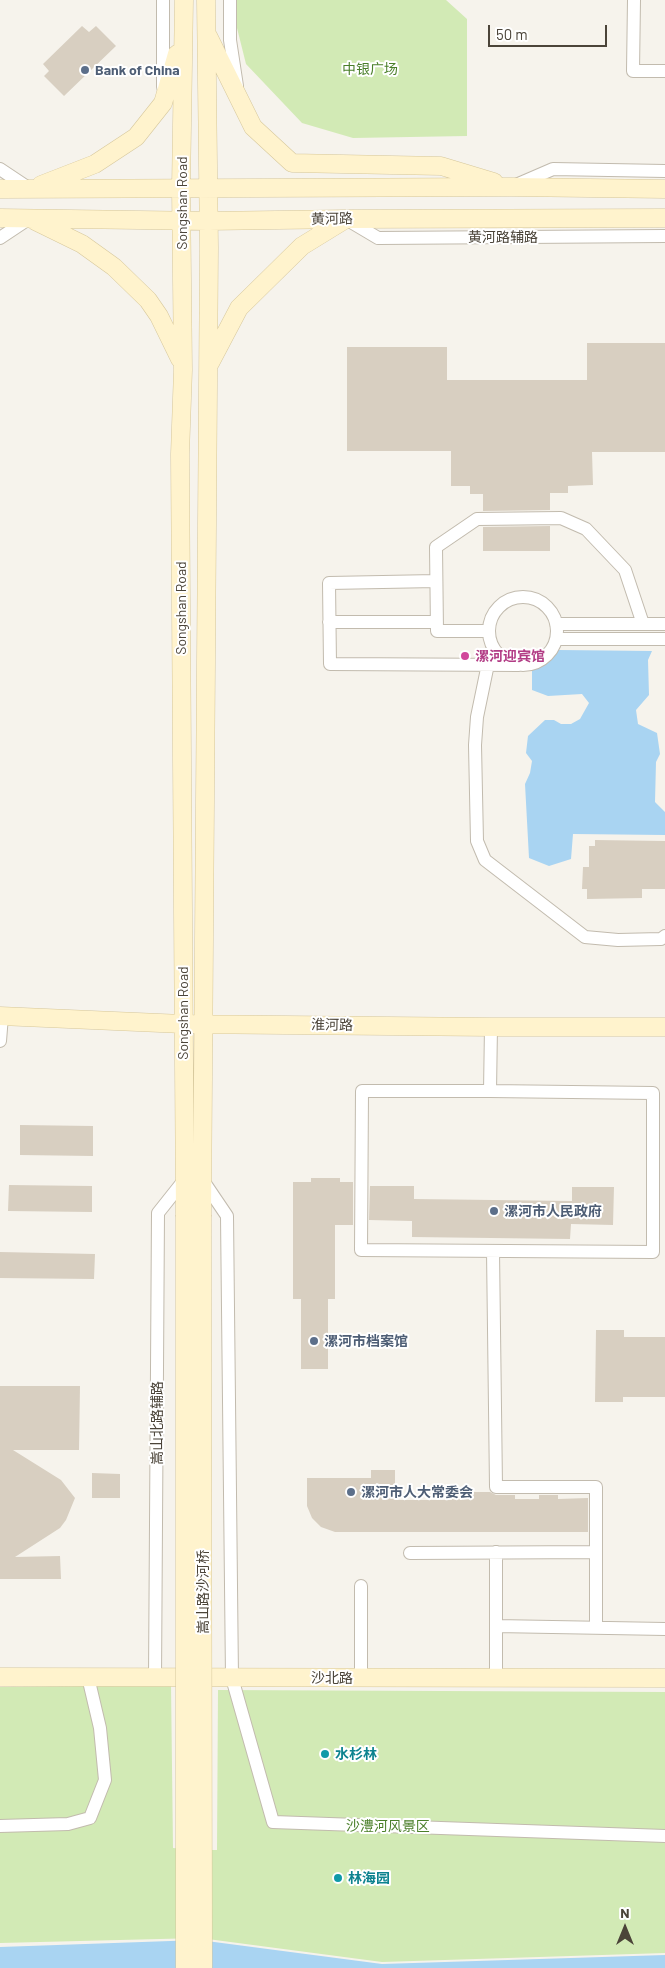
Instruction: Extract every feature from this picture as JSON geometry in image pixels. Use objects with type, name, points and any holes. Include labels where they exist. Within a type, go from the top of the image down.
[{"type":"main road","name":"Songshan Road","points":[[184,0],[180,464],[183,1024],[194,1179]]},
{"type":"main road","name":"Songshan Road","points":[[194,1216],[194,1179],[203,1024],[208,368],[206,0]]},
{"type":"main road","points":[[30,189],[95,164],[136,137],[163,103],[184,32]]},
{"type":"main road","points":[[206,32],[253,127],[292,163],[441,166],[512,187]]},
{"type":"main road","points":[[0,189],[512,187],[665,189]]},
{"type":"main road","name":"黄河路","points":[[0,218],[208,221],[665,218]]},
{"type":"main road","points":[[30,218],[82,244],[114,267],[148,300],[159,316],[182,365]]},
{"type":"main road","points":[[208,368],[239,308],[302,246],[346,219]]},
{"type":"main road","name":"淮河路","points":[[1,1016],[183,1024],[665,1027]]},
{"type":"main road","name":"嵩山路沙河桥","points":[[185,1968],[194,1216]]},
{"type":"main road","name":"嵩山路沙河桥","points":[[194,1216],[203,1968]]},
{"type":"main road","name":"沙北路","points":[[0,1677],[665,1678]]},
{"type":"street","points":[[163,0],[163,103]]},
{"type":"street","points":[[230,0],[230,40],[240,101]]},
{"type":"street","points":[[634,0],[632,71],[665,71]]},
{"type":"street","points":[[0,169],[30,189]]},
{"type":"street","points":[[512,187],[553,169],[665,171]]},
{"type":"street","points":[[0,238],[30,218]]},
{"type":"street","name":"黄河路辅路","points":[[346,219],[378,238],[665,236]]},
{"type":"street","points":[[489,631],[437,631],[436,547],[477,520],[561,518],[586,529],[625,570],[643,624]]},
{"type":"street","points":[[436,582],[328,582],[330,664],[519,665],[538,662],[552,648],[556,639],[556,624],[548,608],[533,598],[515,598],[499,606],[490,622],[490,641],[494,650],[509,662],[519,665]]},
{"type":"street","points":[[329,622],[437,622]]},
{"type":"street","points":[[556,624],[665,624]]},
{"type":"street","points":[[556,639],[665,639]]},
{"type":"street","points":[[488,664],[477,717],[476,745],[477,841],[485,860],[585,937],[618,940],[661,939],[665,936]]},
{"type":"street","points":[[0,1041],[1,1016]]},
{"type":"street","points":[[490,1091],[491,1027]]},
{"type":"street","points":[[362,1091],[490,1091],[653,1093],[653,1252],[361,1250],[362,1091]]},
{"type":"street","points":[[194,1179],[226,1216],[232,1678],[273,1822],[665,1836]]},
{"type":"street","name":"嵩山北路辅路","points":[[155,1678],[158,1213],[194,1179]]},
{"type":"street","points":[[493,1251],[496,1487],[596,1486],[596,1628]]},
{"type":"street","points":[[496,1552],[496,1678]]},
{"type":"street","points":[[410,1553],[596,1552]]},
{"type":"street","points":[[361,1586],[361,1678]]},
{"type":"street","points":[[496,1626],[665,1629]]},
{"type":"street","points":[[0,1826],[68,1824],[90,1818],[105,1780],[100,1728],[88,1677]]},
{"type":"green space","name":"中银广场","points":[[236,0],[446,0],[467,19],[467,136],[353,138],[302,123],[246,64],[235,20]]},
{"type":"green space","name":"沙澧河风景区","points":[[171,1685],[173,1848],[198,1850],[217,1850],[218,1690],[665,1692],[665,1953],[382,1962],[200,1938],[0,1943],[0,1687]]},
{"type":"water","points":[[559,650],[652,651],[648,660],[649,695],[636,710],[638,724],[657,733],[660,754],[656,762],[655,802],[665,812],[665,835],[573,834],[571,859],[549,866],[529,858],[525,784],[530,773],[532,761],[526,753],[528,736],[545,720],[554,720],[561,724],[571,724],[580,719],[589,703],[582,694],[548,696],[532,690],[532,667],[549,661]]},
{"type":"water","points":[[199,1940],[382,1964],[665,1955],[665,1968],[0,1968],[0,1947]]},
{"type":"building","points":[[82,26],[89,32],[96,26],[116,46],[64,96],[44,76],[49,71],[43,64]]},
{"type":"building","points":[[587,343],[665,343],[665,452],[592,452],[593,485],[568,486],[568,493],[550,493],[550,510],[483,511],[483,494],[470,494],[470,486],[451,486],[451,451],[347,451],[347,347],[447,347],[447,380],[587,380]]},
{"type":"building","points":[[550,526],[550,551],[483,551],[483,527]]},
{"type":"building","points":[[595,840],[665,841],[665,889],[642,889],[642,898],[587,899],[587,889],[582,889],[583,867],[589,867],[589,846],[595,846]]},
{"type":"building","points":[[20,1125],[93,1126],[93,1156],[20,1155]]},
{"type":"building","points":[[311,1178],[340,1178],[340,1182],[353,1182],[353,1225],[335,1225],[335,1299],[328,1299],[328,1369],[301,1369],[301,1299],[293,1299],[293,1182],[311,1182]]},
{"type":"building","points":[[9,1185],[92,1186],[92,1212],[8,1211]]},
{"type":"building","name":"漯河市人民政府","points":[[370,1186],[414,1186],[414,1199],[572,1201],[572,1187],[614,1187],[613,1225],[571,1224],[570,1239],[412,1237],[412,1221],[369,1220]]},
{"type":"building","points":[[0,1252],[95,1254],[94,1279],[0,1278]]},
{"type":"building","points":[[596,1330],[624,1330],[624,1337],[665,1337],[665,1397],[623,1397],[623,1402],[595,1402]]},
{"type":"building","points":[[0,1386],[80,1386],[79,1450],[13,1450],[61,1480],[75,1498],[66,1520],[60,1528],[15,1557],[60,1556],[61,1579],[0,1579]]},
{"type":"building","points":[[371,1470],[395,1470],[395,1500],[452,1500],[452,1492],[490,1492],[496,1495],[515,1495],[515,1499],[539,1499],[539,1495],[558,1495],[558,1499],[588,1498],[588,1532],[335,1532],[321,1527],[312,1518],[307,1506],[307,1478],[371,1478]]},
{"type":"building","points":[[92,1473],[120,1474],[120,1498],[92,1498]]},
{"type":"place","name":"Bank of China","points":[[85,70]]},
{"type":"place","name":"漯河迎宾馆","points":[[465,656]]},
{"type":"place","name":"漯河市人民政府","points":[[494,1211]]},
{"type":"place","name":"漯河市档案馆","points":[[314,1341]]},
{"type":"place","name":"漯河市人大常委会","points":[[351,1492]]},
{"type":"place","name":"水杉林","points":[[325,1754]]},
{"type":"place","name":"林海园","points":[[338,1878]]}]
